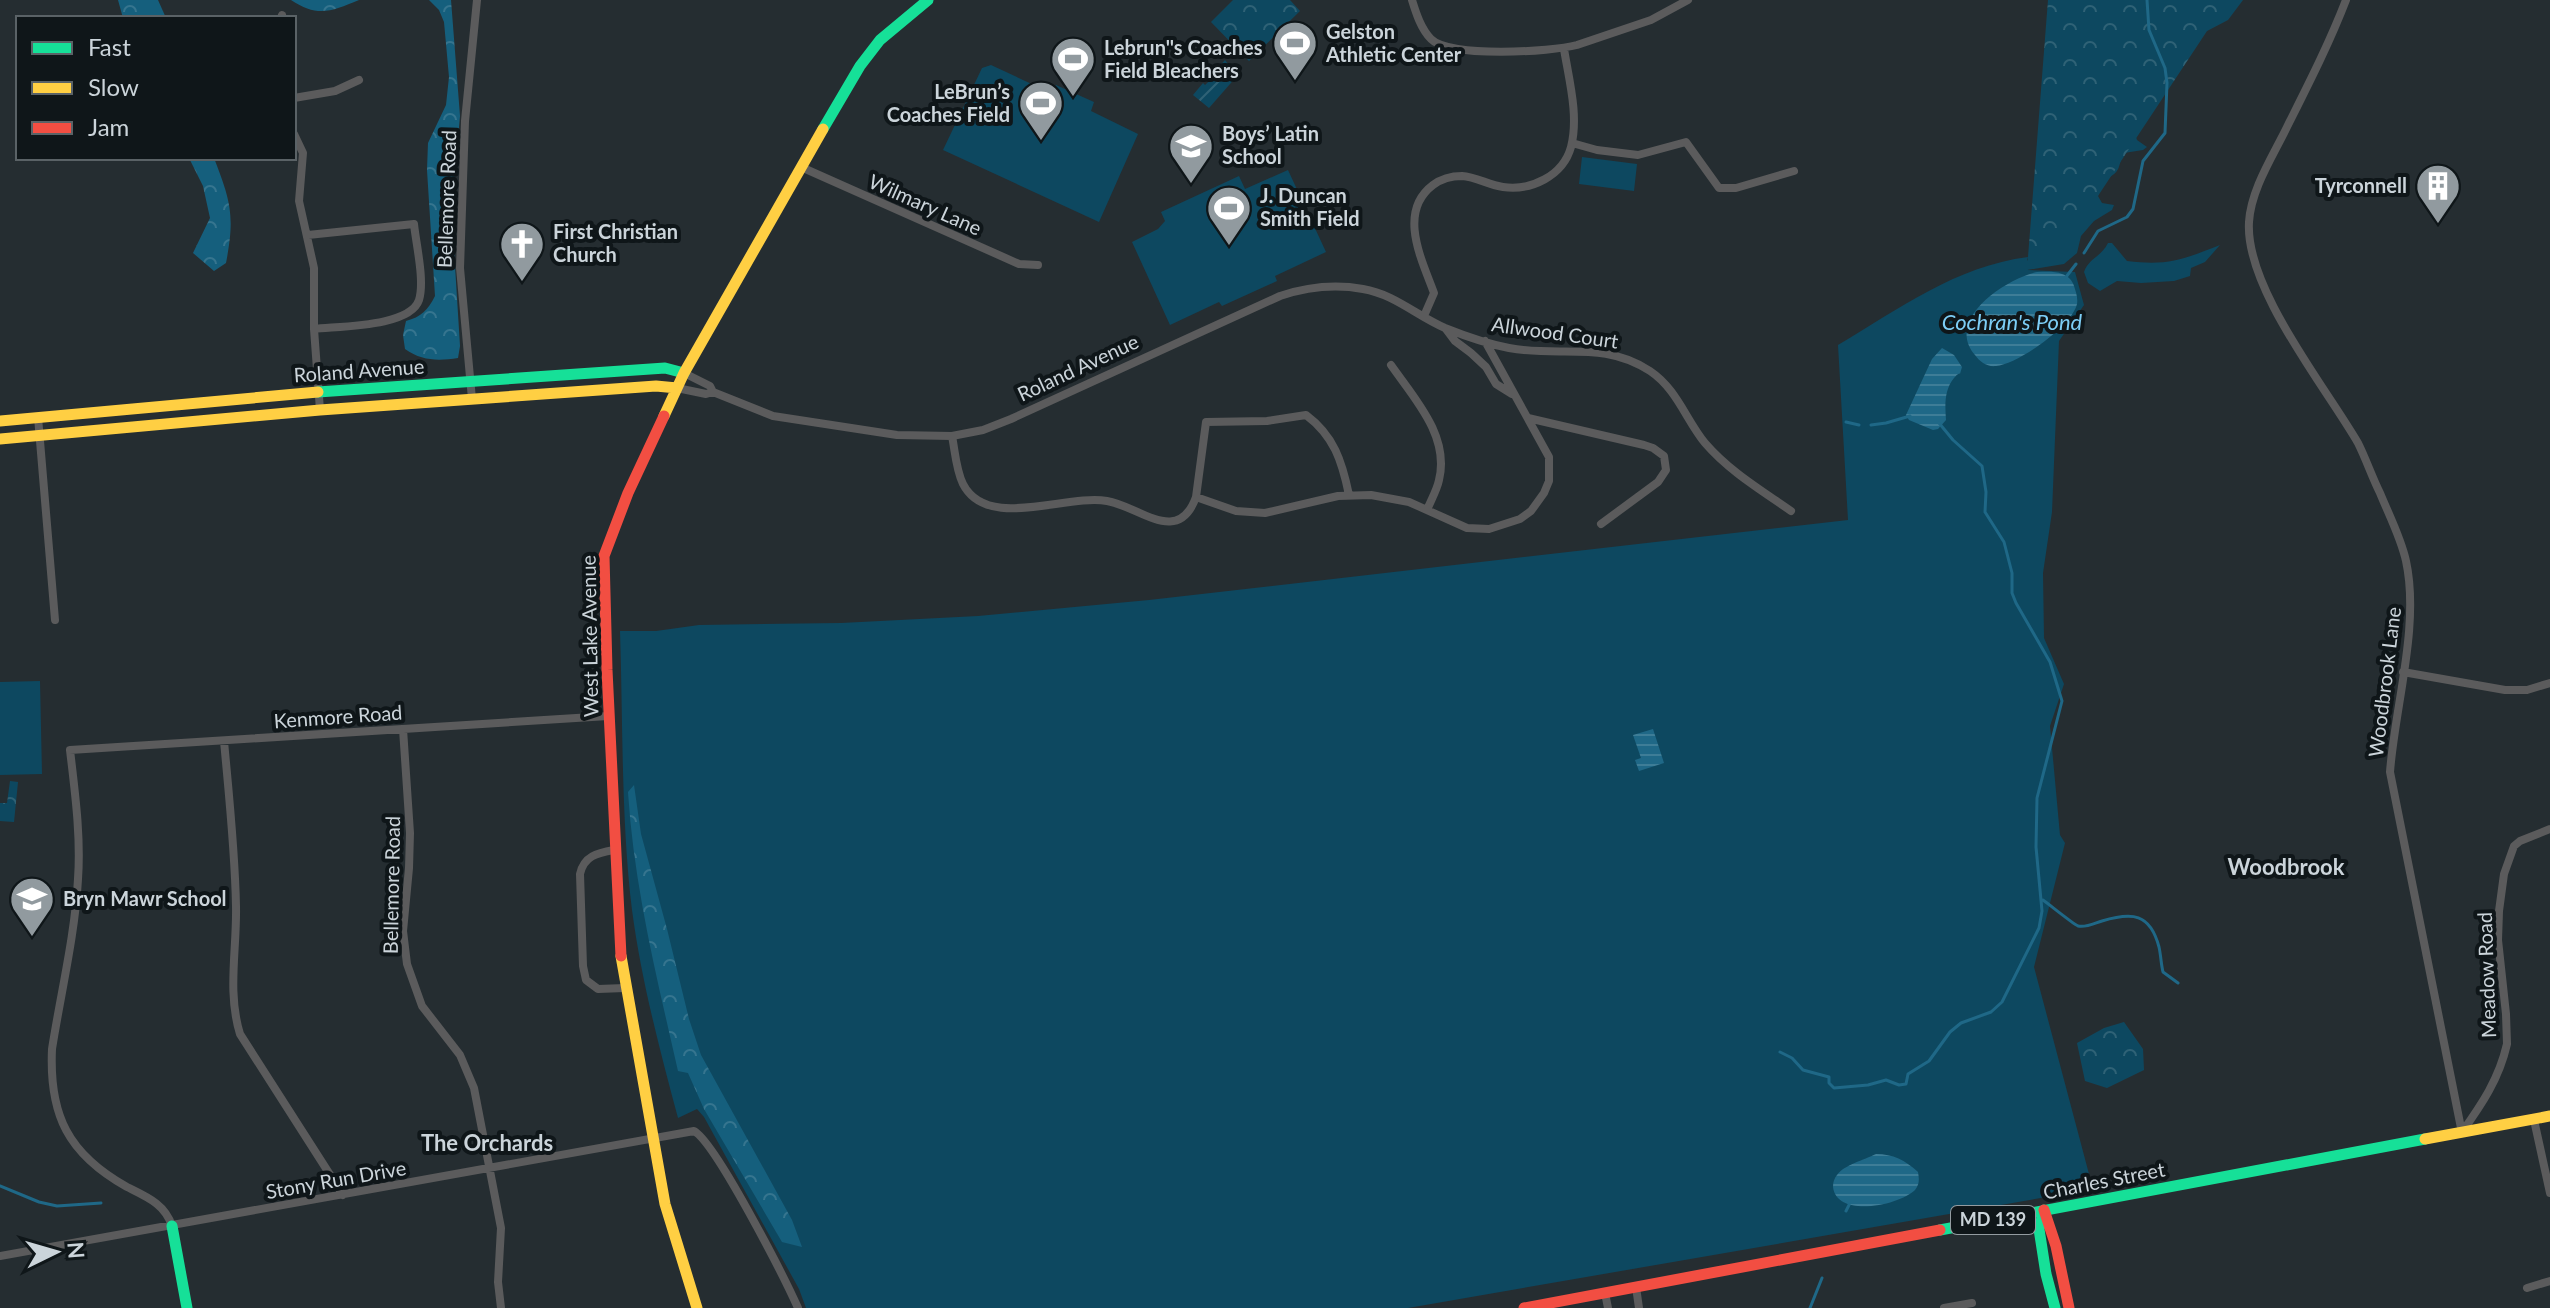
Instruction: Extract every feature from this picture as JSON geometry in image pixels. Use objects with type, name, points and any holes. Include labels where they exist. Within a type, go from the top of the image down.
[{"type":"street","name":"Bellemore Road","points":[[472,399],[460,268],[466,109],[477,0]]},
{"type":"street","name":"West Lake Avenue","points":[[697,1308],[669,1221],[625,988],[617,924],[604,556],[617,519],[684,373],[848,85],[880,40],[928,0]]},
{"type":"street","points":[[1412,0],[1432,40],[1450,48],[1509,52],[1564,49],[1651,20],[1688,0]]},
{"type":"street","name":"Woodbrook Lane","points":[[2346,0],[2309,85],[2258,186],[2249,221],[2251,250],[2265,290],[2359,445],[2406,559],[2411,603],[2393,736],[2392,785],[2462,1133]]},
{"type":"street","points":[[1424,316],[1434,293],[1416,241],[1414,227],[1419,202],[1426,191],[1446,178],[1471,177],[1503,187],[1520,188],[1539,183],[1560,167],[1568,157],[1572,143],[1573,109],[1564,49]]},
{"type":"street","points":[[296,98],[335,91],[359,80]]},
{"type":"street","points":[[296,138],[303,153],[299,201],[315,278],[314,329],[320,410]]},
{"type":"street","points":[[1572,143],[1597,150],[1638,155],[1686,142],[1719,188],[1736,188],[1794,171]]},
{"type":"street","name":"Wilmary Lane","points":[[801,167],[1019,264],[1038,265]]},
{"type":"street","points":[[308,235],[414,224],[421,290],[416,306],[399,319],[314,329]]},
{"type":"street","name":"Roland Avenue","points":[[0,439],[320,410],[656,386],[706,394],[713,392],[773,416],[897,435],[952,436],[983,430],[1011,419],[1293,291],[1329,286],[1365,289],[1387,296],[1445,328]]},
{"type":"street","points":[[1445,328],[1455,341],[1486,367],[1496,384],[1515,396]]},
{"type":"street","name":"Allwood Court","points":[[1445,328],[1509,348],[1601,352],[1642,366],[1667,386],[1716,454],[1791,511]]},
{"type":"street","points":[[1196,497],[1236,511],[1265,513],[1349,495],[1389,497],[1427,510],[1452,523],[1476,529],[1501,527],[1520,519],[1531,511],[1544,493],[1550,469],[1544,446],[1485,341]]},
{"type":"street","points":[[1391,365],[1429,421],[1441,452],[1440,479],[1427,510]]},
{"type":"street","name":"Roland Avenue","points":[[0,421],[319,392],[665,368],[684,373],[710,386],[713,392]]},
{"type":"street","points":[[952,436],[964,486],[982,505],[1004,509],[1104,500],[1129,506],[1151,519],[1164,522],[1179,519],[1193,508],[1206,422],[1267,421],[1306,415],[1329,435],[1344,467],[1349,495]]},
{"type":"street","points":[[38,417],[55,620]]},
{"type":"street","points":[[1528,418],[1644,445],[1664,456],[1666,470],[1658,482],[1601,524]]},
{"type":"street","points":[[2403,672],[2505,690],[2527,690],[2550,683]]},
{"type":"street","name":"Kenmore Road","points":[[172,1226],[164,1209],[107,1175],[83,1155],[74,1144],[57,1106],[52,1049],[79,867],[70,750],[608,716]]},
{"type":"street","name":"Bellemore Road","points":[[403,729],[410,833],[403,931],[407,964],[422,1006],[460,1055],[472,1079],[501,1228],[498,1282],[501,1308]]},
{"type":"street","points":[[224,741],[236,906],[233,998],[236,1021],[240,1034],[343,1195]]},
{"type":"street","name":"Meadow Road","points":[[2462,1133],[2490,1092],[2507,1044],[2498,926],[2504,874],[2514,846],[2550,829]]},
{"type":"street","points":[[614,850],[596,854],[586,859],[582,866],[583,966],[586,980],[598,989],[625,988]]},
{"type":"street","name":"Charles Street","points":[[1524,1308],[2550,1116]]},
{"type":"street","points":[[2534,1120],[2550,1193]]},
{"type":"street","name":"Stony Run Drive","points":[[0,1256],[694,1131],[708,1143],[798,1308]]},
{"type":"street","points":[[2044,1210],[2039,1229],[2055,1308]]},
{"type":"street","points":[[2044,1210],[2052,1226],[2069,1308]]},
{"type":"street","points":[[172,1226],[187,1308]]},
{"type":"street","points":[[2527,1288],[2550,1281]]},
{"type":"street","points":[[1636,1287],[1639,1308]]},
{"type":"street","points":[[1605,1293],[1608,1308]]},
{"type":"street","points":[[1944,1308],[1972,1303]]},
{"type":"green space","points":[[118,0],[158,0],[165,16],[122,16]]},
{"type":"green space","points":[[291,0],[359,0],[317,11]]},
{"type":"green space","points":[[429,0],[451,0],[460,116],[450,226],[460,346],[458,358],[444,360],[411,353],[405,349],[403,335],[406,321],[424,312],[435,296],[428,143],[446,105],[449,77],[444,22],[439,10]]},
{"type":"green space","points":[[1233,0],[1290,0],[1300,11],[1249,61],[1211,22]]},
{"type":"green space","points":[[2048,0],[2243,0],[2228,20],[2207,31],[2088,211],[2061,241],[2027,270]]},
{"type":"green space","points":[[1225,60],[1237,76],[1209,108],[1193,95],[1219,72],[1217,69]]},
{"type":"green space","name":"LeBrun’s Coaches Field","points":[[991,65],[1051,93],[1056,85],[1094,102],[1091,111],[1138,134],[1099,222],[943,150],[982,68]]},
{"type":"green space","points":[[2135,134],[2137,140],[2147,147],[2124,153],[2117,171],[2105,179],[2098,196],[2102,203],[2114,205],[2112,210],[2094,221],[2081,236],[2077,253],[2064,264],[2027,270],[2075,272],[2084,305],[2059,341],[2052,512],[2043,573],[2044,638],[2064,684],[2050,726],[2060,835],[2065,843],[2034,967],[2093,1189],[1408,1308],[806,1308],[799,1289],[704,1117],[697,1109],[678,1118],[646,988],[632,910],[624,806],[620,631],[656,631],[699,625],[841,623],[978,616],[1149,600],[1848,520],[1838,345],[1952,279],[2002,262],[2028,257],[2027,261]]},
{"type":"green space","points":[[1582,157],[1637,164],[1634,191],[1579,184]]},
{"type":"green space","points":[[190,160],[215,160],[228,198],[231,221],[226,263],[214,271],[193,253],[210,218],[203,186]]},
{"type":"green space","name":"J. Duncan Smith Field","points":[[1288,170],[1326,252],[1275,276],[1277,281],[1222,306],[1219,302],[1170,325],[1132,242],[1158,229],[1165,221],[1161,212],[1239,176],[1245,189]]},
{"type":"green space","points":[[2108,243],[2112,243],[2127,261],[2153,263],[2184,258],[2220,245],[2205,262],[2191,268],[2190,276],[2174,281],[2117,281],[2100,291],[2088,283],[2084,272]]},
{"type":"green space","points":[[40,681],[42,774],[0,775],[0,682]]},
{"type":"green space","points":[[10,781],[18,782],[14,822],[0,821],[0,803],[7,803]]},
{"type":"green space","points":[[634,785],[641,834],[701,1055],[792,1220],[802,1247],[782,1242],[704,1109],[688,1073],[678,1071],[635,863],[628,792]]},
{"type":"green space","points":[[2124,1022],[2143,1049],[2144,1070],[2107,1088],[2085,1081],[2077,1043],[2104,1028]]},
{"type":"water","name":"Cochran's Pond","points":[[2037,272],[2059,273],[2071,280],[2077,300],[2073,313],[2055,333],[2017,359],[1996,366],[1984,364],[1967,341],[1967,328],[1973,315],[1996,292]]},
{"type":"water","points":[[1942,348],[1954,355],[1962,367],[1947,393],[1946,420],[1933,430],[1909,420],[1906,415],[1932,359]]},
{"type":"water","points":[[1653,729],[1664,763],[1639,771],[1635,760],[1641,758],[1633,735]]},
{"type":"water","points":[[1876,1154],[1898,1158],[1918,1172],[1915,1190],[1896,1200],[1870,1206],[1845,1203],[1837,1197],[1833,1184],[1840,1171]]},
{"type":"waterway","points":[[2084,253],[2098,231],[2127,217],[2133,209],[2143,161],[2165,133],[2165,68],[2149,30],[2147,0]]},
{"type":"waterway","points":[[2066,277],[2076,264]]},
{"type":"waterway","points":[[1871,425],[1910,416]]},
{"type":"waterway","points":[[1846,422],[1859,425]]},
{"type":"waterway","points":[[1780,1052],[1792,1058],[1803,1070],[1829,1077],[1829,1083],[1834,1088],[1886,1080],[1906,1084],[1908,1074],[1929,1061],[1950,1032],[1961,1023],[1991,1012],[2002,1002],[2039,928],[2042,911],[2036,847],[2037,798],[2062,701],[2050,662],[2012,593],[2012,573],[2004,542],[1985,512],[1982,466],[1939,423]]},
{"type":"waterway","points":[[2043,900],[2078,926],[2122,916],[2145,921],[2151,927],[2159,947],[2163,972],[2178,983]]},
{"type":"waterway","points":[[0,1186],[57,1206],[101,1203]]},
{"type":"waterway","points":[[1846,1211],[1849,1205]]},
{"type":"waterway","points":[[1810,1308],[1822,1278]]},
{"type":"traffic: fast","points":[[823,129],[860,66],[880,40],[928,0]]},
{"type":"traffic: fast","points":[[318,392],[665,368],[684,373]]},
{"type":"traffic: fast","points":[[1940,1230],[2425,1139]]},
{"type":"traffic: fast","points":[[2044,1210],[2039,1229],[2055,1308]]},
{"type":"traffic: fast","points":[[172,1226],[187,1308]]},
{"type":"traffic: slow","points":[[664,416],[684,373],[823,129]]},
{"type":"traffic: slow","points":[[0,439],[320,410],[656,386],[677,388]]},
{"type":"traffic: slow","points":[[0,421],[318,392]]},
{"type":"traffic: slow","points":[[621,956],[665,1204],[697,1308]]},
{"type":"traffic: slow","points":[[2425,1139],[2550,1116]]},
{"type":"traffic: jam","points":[[621,956],[604,556],[628,493],[664,416]]},
{"type":"traffic: jam","points":[[2044,1210],[2056,1246],[2069,1308]]},
{"type":"traffic: jam","points":[[1524,1308],[1940,1230]]},
{"type":"place","name":"Gelston Athletic Center","points":[[1295,82]]},
{"type":"place","name":"Lebrun''s Coaches Field Bleachers","points":[[1073,98]]},
{"type":"place","name":"LeBrun’s Coaches Field","points":[[1041,142]]},
{"type":"place","name":"Boys’ Latin School","points":[[1191,185]]},
{"type":"place","name":"Tyrconnell","points":[[2438,225]]},
{"type":"place","name":"J. Duncan Smith Field","points":[[1229,247]]},
{"type":"place","name":"First Christian Church","points":[[522,283]]},
{"type":"place","name":"Bryn Mawr School","points":[[32,938]]},
{"type":"district","name":"Woodbrook","points":[[2286,867]]},
{"type":"district","name":"The Orchards","points":[[487,1143]]}]
